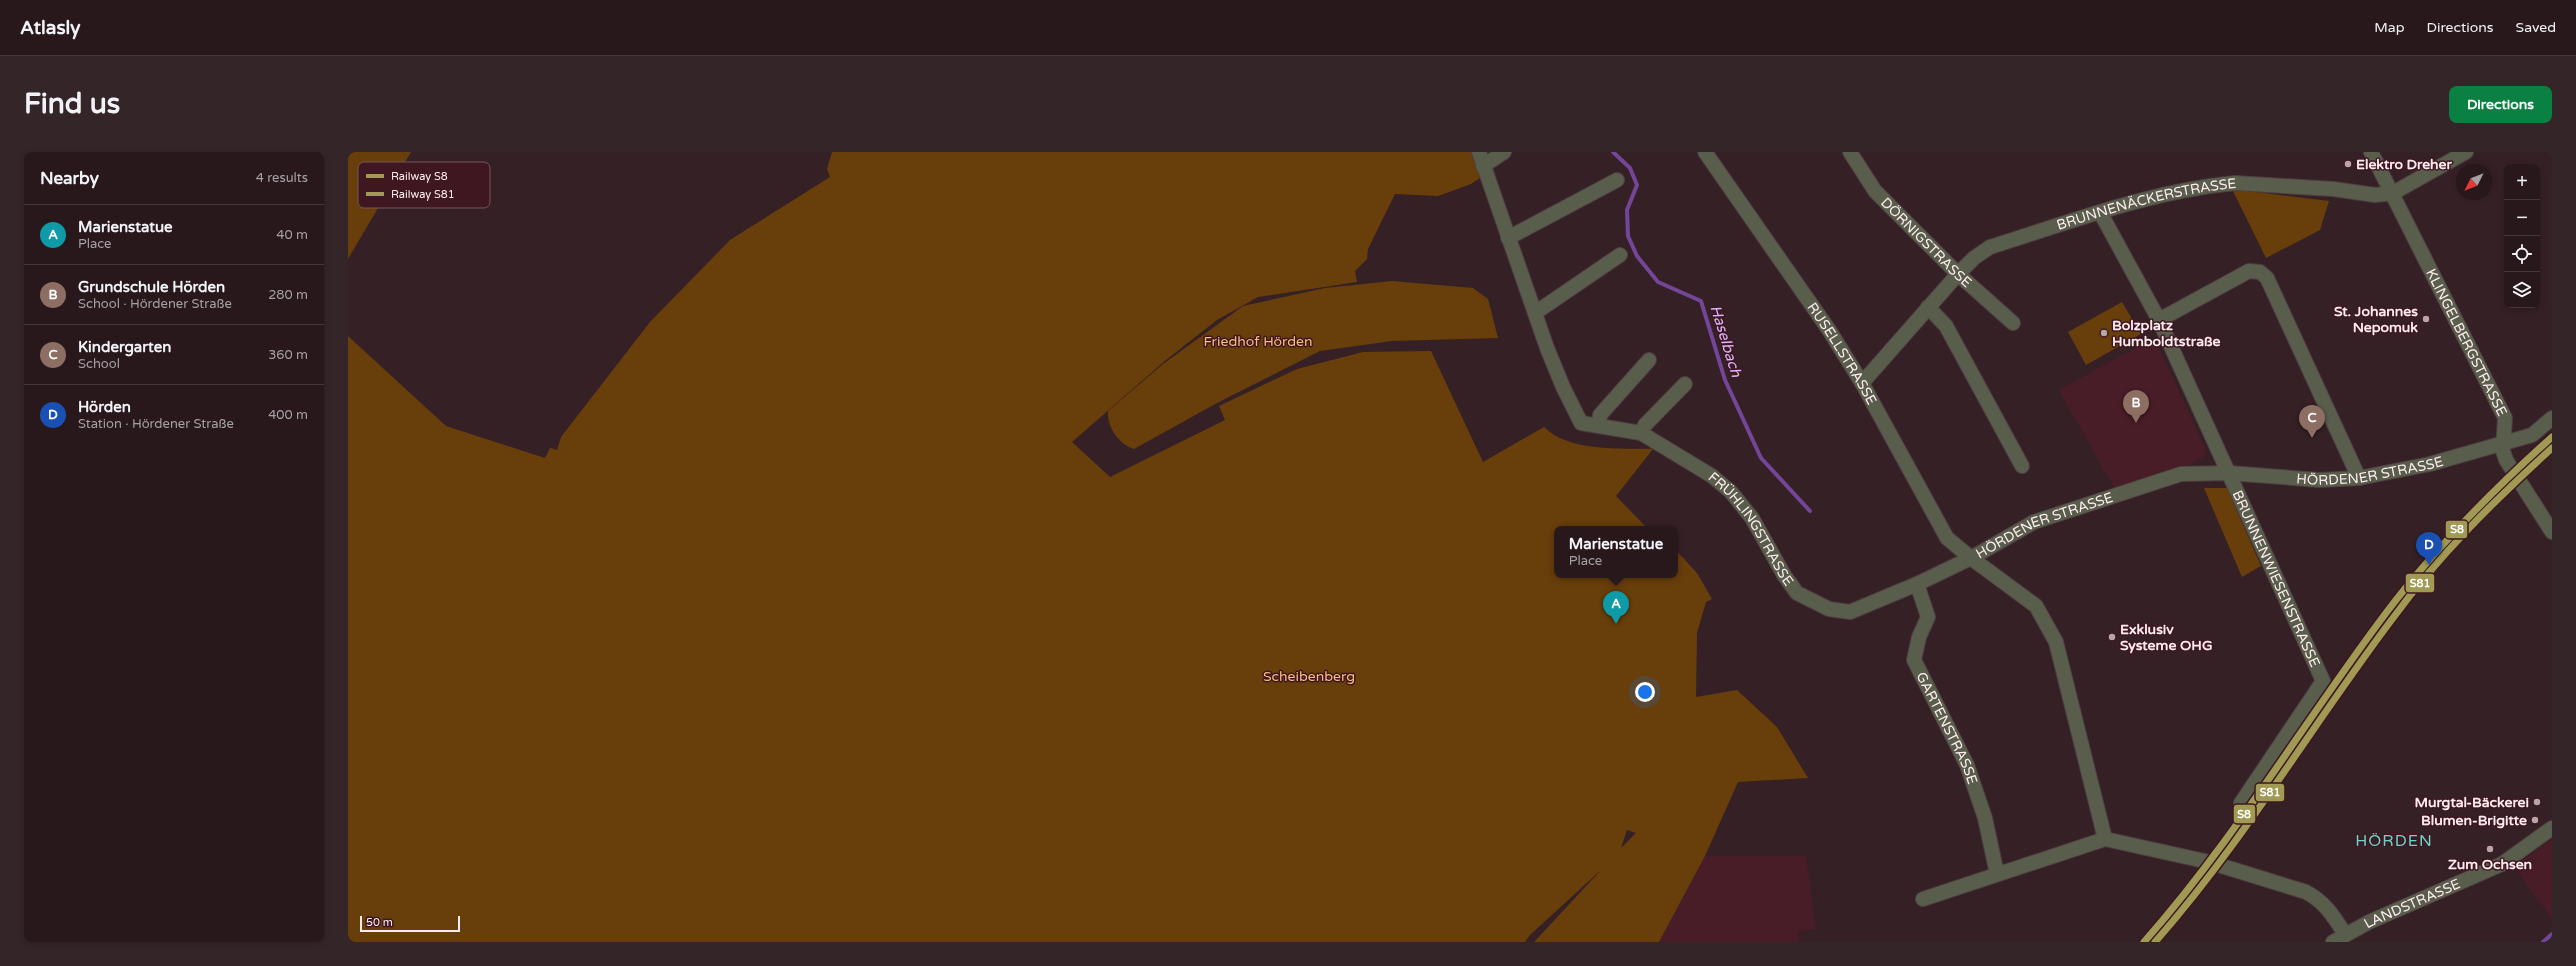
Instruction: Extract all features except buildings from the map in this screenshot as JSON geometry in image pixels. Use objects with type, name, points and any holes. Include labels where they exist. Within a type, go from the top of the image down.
[{"type":"street","name":"FRÜHLINGSTRASSE","points":[[1478,152],[1563,387],[1581,423],[1641,433],[1676,452],[1731,492],[1752,518],[1784,575],[1797,593],[1829,609],[1850,612],[1917,584],[1971,558]]},
{"type":"street","points":[[1483,166],[1504,152]]},
{"type":"street","name":"RUSELLSTRASSE","points":[[1705,152],[1817,312],[1862,383],[1947,538],[1971,558]]},
{"type":"street","name":"DÖRNIGSTRASSE","points":[[1850,152],[1876,191],[1958,274],[2013,323]]},
{"type":"street","name":"KLINGELBERGSTRASSE","points":[[2371,152],[2393,192],[2505,418],[2504,444],[2506,460],[2548,517],[2552,532]]},
{"type":"street","points":[[2393,192],[2466,152]]},
{"type":"street","points":[[1508,238],[1617,180]]},
{"type":"street","name":"BRUNNENÄCKERSTRASSE","points":[[1862,383],[1958,274],[1974,258],[1990,247],[2152,196],[2234,183],[2333,189],[2375,194],[2393,192]]},
{"type":"street","points":[[2100,212],[2159,320],[2229,473]]},
{"type":"street","points":[[1535,313],[1620,255]]},
{"type":"street","points":[[2159,320],[2249,271],[2260,272],[2267,278],[2359,478]]},
{"type":"street","points":[[1928,307],[1946,326],[2022,466]]},
{"type":"street","points":[[1599,425],[1600,415],[1649,360]]},
{"type":"street","points":[[1641,433],[1645,425],[1685,384]]},
{"type":"street","name":"HÖRDENER STRASSE","points":[[2105,839],[2056,642],[2036,606],[1971,558],[2034,522],[2182,474],[2229,473],[2319,480],[2359,478],[2430,464],[2504,444],[2532,435],[2552,418]]},
{"type":"street","name":"BRUNNENWIESENSTRASSE","points":[[2229,473],[2323,681],[2241,802]]},
{"type":"street","name":"GARTENSTRASSE","points":[[1917,584],[1928,617],[1919,637],[1914,660],[1967,765],[1985,818],[1997,874]]},
{"type":"street","name":"LANDSTRASSE","points":[[2333,942],[2346,934],[2502,864],[2552,828]]},
{"type":"street","points":[[1924,899],[2105,839],[2210,862],[2306,892],[2318,898],[2328,908],[2346,934]]},
{"type":"shaded area","points":[[2154,338],[2205,448],[2205,456],[2183,468],[2116,491],[2059,390]]},
{"type":"shaded area","points":[[2552,839],[2552,919],[2514,867]]},
{"type":"shaded area","points":[[1705,856],[1806,856],[1816,929],[1798,932],[1800,942],[1659,942]]},
{"type":"green space","points":[[348,152],[411,152],[405,162],[358,162],[358,208],[378,208],[348,259]]},
{"type":"green space","name":"Scheibenberg","points":[[832,152],[1486,152],[1492,170],[1471,184],[1438,196],[1395,194],[1368,249],[1367,259],[1355,271],[1357,282],[1258,297],[1217,320],[1166,360],[1072,442],[1110,477],[1225,420],[1219,406],[1297,369],[1363,352],[1431,351],[1483,462],[1544,427],[1554,435],[1581,445],[1611,448],[1653,449],[1616,496],[1645,526],[1554,526],[1554,578],[1678,578],[1678,552],[1697,573],[1712,599],[1706,602],[1697,633],[1696,697],[1737,690],[1777,727],[1808,778],[1738,782],[1705,856],[1659,942],[1534,942],[1602,869],[1530,935],[1525,942],[348,942],[348,336],[446,426],[545,458],[550,448],[557,450],[561,437],[650,322],[730,240],[830,177],[827,169]],"holes":[[[1627,830],[1636,833],[1621,848]]]},
{"type":"green space","points":[[2232,189],[2329,201],[2320,230],[2266,258]]},
{"type":"green space","name":"Friedhof Hörden","points":[[1392,281],[1473,288],[1488,299],[1498,338],[1392,341],[1320,351],[1217,403],[1134,449],[1123,443],[1112,429],[1108,417],[1108,411],[1163,364],[1243,306],[1325,288]]},
{"type":"green space","name":"Bolzplatz Humboldtstraße","points":[[2122,302],[2141,334],[2086,365],[2068,332]]},
{"type":"green space","points":[[2204,488],[2227,488],[2261,566],[2242,577]]},
{"type":"waterway","name":"Haselbach","points":[[1613,152],[1630,168],[1637,185],[1627,210],[1628,236],[1637,256],[1658,282],[1701,301],[1725,380],[1761,458],[1810,511]]},
{"type":"waterway","points":[[2543,942],[2552,934]]},
{"type":"rail line","name":"S8","points":[[2144,942],[2209,862],[2356,654],[2405,589],[2444,543],[2486,499],[2552,437]]},
{"type":"rail line","name":"S81","points":[[2155,942],[2218,864],[2363,658],[2429,572],[2468,529],[2552,448]]},
{"type":"place","name":"Elektro Dreher","points":[[2348,164]]},
{"type":"place","name":"St. Johannes Nepomuk","points":[[2426,319]]},
{"type":"place","name":"Bolzplatz Humboldtstraße","points":[[2104,333]]},
{"type":"place","name":"Grundschule Hörden","points":[[2136,423]]},
{"type":"place","name":"Kindergarten","points":[[2312,438]]},
{"type":"place","name":"Hörden","points":[[2429,565]]},
{"type":"place","name":"Marienstatue","points":[[1616,624]]},
{"type":"place","name":"Exklusiv Systeme OHG","points":[[2112,637]]},
{"type":"place","name":"Murgtal-Bäckerei","points":[[2537,802]]},
{"type":"place","name":"Blumen-Brigitte","points":[[2535,820]]},
{"type":"place","name":"Zum Ochsen","points":[[2490,849]]},
{"type":"district","name":"HÖRDEN","points":[[2394,841]]}]
